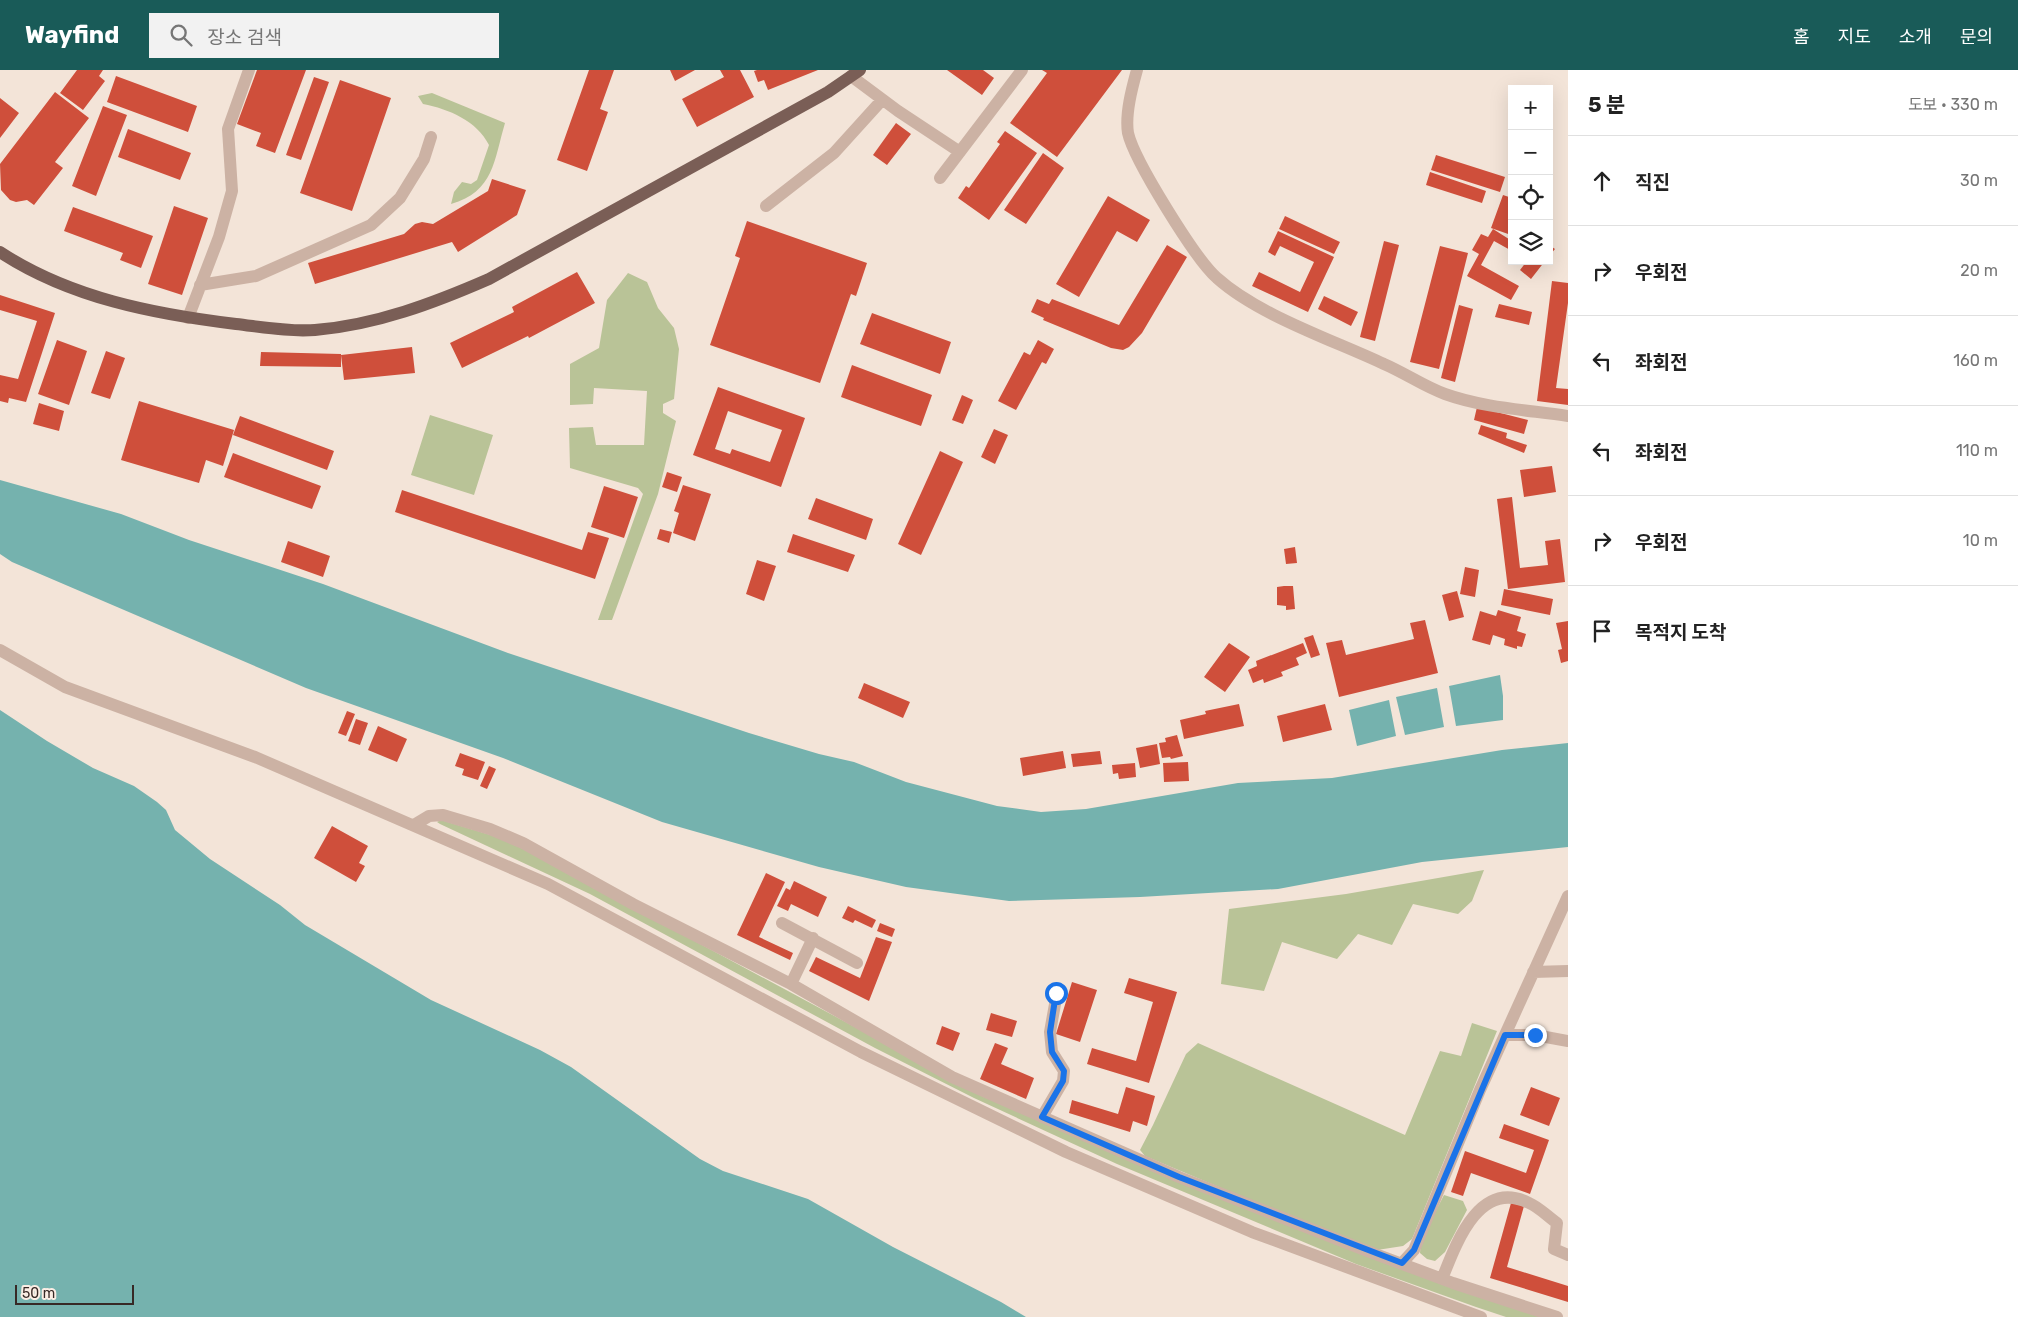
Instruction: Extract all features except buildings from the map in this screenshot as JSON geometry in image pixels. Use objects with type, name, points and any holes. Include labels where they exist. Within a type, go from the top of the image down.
[{"type":"main road","points":[[0,252],[23,267],[88,296],[188,318],[314,330],[354,324],[434,303],[489,280],[828,92],[856,73]]},
{"type":"street","points":[[188,318],[219,237],[232,191],[228,129],[249,70]]},
{"type":"street","points":[[940,178],[1022,70]]},
{"type":"street","points":[[1137,70],[1130,105],[1128,133],[1140,161],[1165,206],[1215,277],[1250,303],[1412,376],[1444,394],[1481,403],[1568,416]]},
{"type":"street","points":[[856,73],[882,100],[960,152]]},
{"type":"street","points":[[766,206],[834,153],[882,100]]},
{"type":"street","points":[[200,285],[256,276],[371,225],[400,198],[424,159],[431,137]]},
{"type":"street","points":[[0,650],[66,687],[255,757],[548,884],[861,1052],[1066,1152],[1252,1232],[1481,1317]]},
{"type":"street","points":[[414,825],[429,816],[443,815],[490,829],[523,843],[634,904],[791,984],[952,1077],[1179,1177],[1442,1279],[1558,1317]]},
{"type":"street","points":[[1402,1263],[1414,1250],[1505,1035],[1566,898]]},
{"type":"street","points":[[782,923],[813,938],[856,963]]},
{"type":"street","points":[[791,984],[813,938]]},
{"type":"street","points":[[1533,972],[1568,971]]},
{"type":"street","points":[[1042,1117],[1063,1081],[1064,1071],[1052,1052],[1050,1032],[1056,993]]},
{"type":"street","points":[[1505,1035],[1535,1035],[1568,1041]]},
{"type":"street","points":[[1442,1279],[1468,1223],[1493,1200],[1508,1198],[1529,1202],[1557,1223],[1554,1250],[1568,1255]]},
{"type":"green space","points":[[432,93],[505,123],[494,162],[484,183],[465,199],[451,204],[454,192],[462,182],[471,184],[477,180],[489,145],[470,123],[443,109],[423,104],[418,96]]},
{"type":"green space","points":[[628,273],[647,282],[658,308],[674,328],[679,349],[674,399],[663,404],[663,413],[676,421],[658,494],[612,620],[598,620],[643,494],[638,488],[570,468],[569,428],[593,427],[596,445],[644,445],[647,391],[594,388],[593,404],[570,405],[570,364],[599,348],[607,300]]},
{"type":"green space","points":[[430,415],[493,435],[474,495],[411,475]]},
{"type":"green space","points":[[441,820],[494,836],[551,861],[611,896],[935,1070],[1039,1120],[1552,1317],[1506,1317],[1476,1307],[1356,1264],[1117,1164],[974,1098],[875,1048],[590,894],[437,822]]},
{"type":"green space","points":[[1484,870],[1472,901],[1458,914],[1413,904],[1392,945],[1358,934],[1337,959],[1282,942],[1264,991],[1221,984],[1229,909],[1346,894]]},
{"type":"green space","points":[[1472,1023],[1497,1031],[1412,1239],[1403,1246],[1377,1250],[1341,1238],[1145,1156],[1140,1150],[1186,1054],[1198,1043],[1405,1135],[1440,1051],[1461,1056]]},
{"type":"green space","points":[[1444,1195],[1463,1201],[1467,1210],[1445,1252],[1435,1261],[1427,1259],[1420,1253],[1421,1240]]},
{"type":"water","points":[[0,480],[121,514],[189,540],[323,584],[508,653],[749,733],[819,754],[854,762],[906,782],[997,806],[1041,812],[1086,809],[1238,783],[1332,778],[1502,750],[1568,743],[1568,847],[1422,862],[1278,889],[1140,897],[1009,901],[906,887],[819,867],[662,822],[503,758],[306,688],[12,562],[0,554]]},
{"type":"water","points":[[1500,675],[1503,696],[1503,720],[1456,726],[1449,686]]},
{"type":"water","points":[[1437,688],[1444,727],[1405,735],[1396,697]]},
{"type":"water","points":[[1389,700],[1396,736],[1357,746],[1349,710]]},
{"type":"water","points":[[0,710],[93,768],[134,786],[166,810],[175,830],[210,859],[280,905],[305,925],[431,1000],[540,1050],[571,1067],[700,1159],[723,1171],[808,1199],[893,1247],[1001,1302],[1026,1317],[0,1317]]},
{"type":"route","points":[[1056,993],[1050,1032],[1052,1052],[1064,1071],[1063,1081],[1042,1117],[1179,1177],[1362,1250],[1402,1263],[1414,1250],[1480,1090],[1505,1035],[1535,1035]]}]
